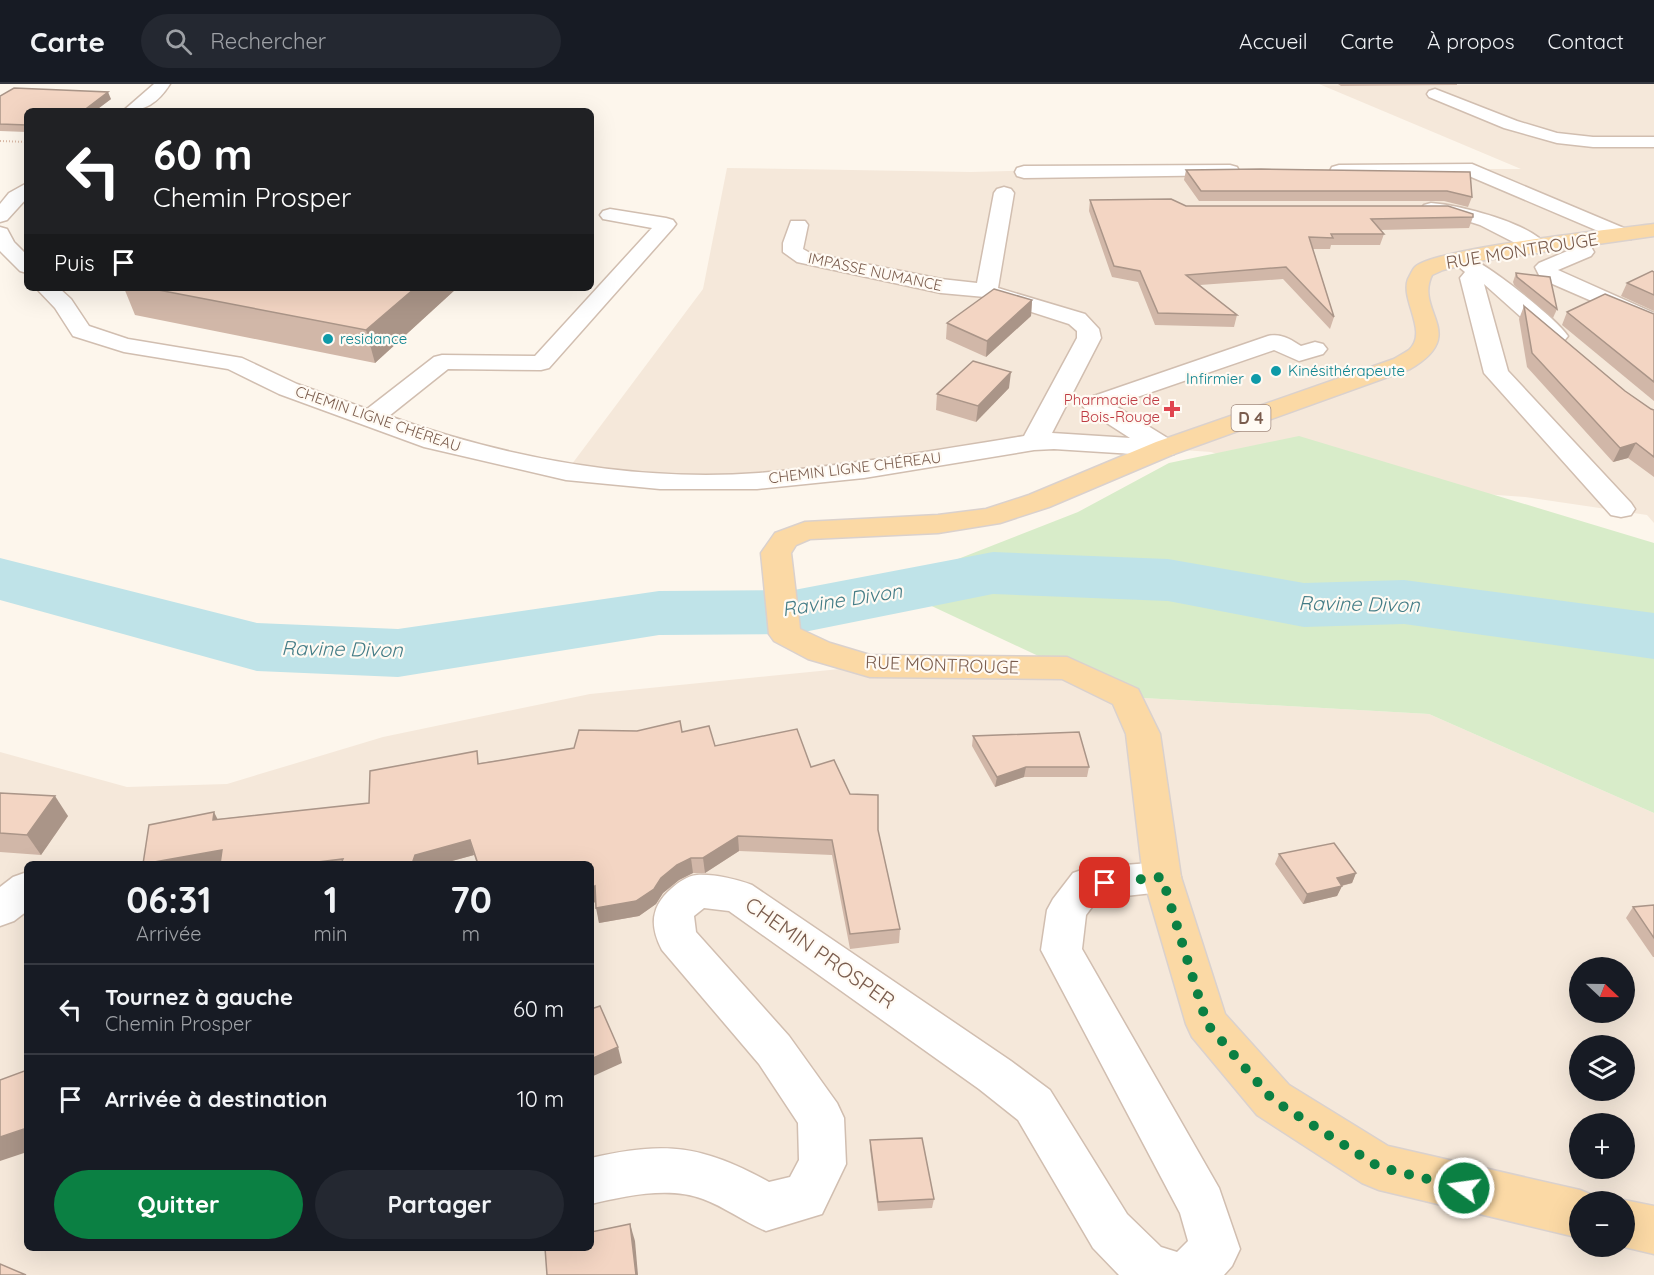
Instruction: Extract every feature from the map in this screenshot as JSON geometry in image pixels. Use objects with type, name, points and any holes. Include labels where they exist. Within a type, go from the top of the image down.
[{"type":"main road","name":"RUE MONTROUGE","points":[[1569,1211],[1379,1167],[1273,1100],[1207,1024],[1162,877],[1143,734],[1126,697],[1067,668],[870,666],[819,651],[785,634],[776,553],[785,540],[805,531],[938,524],[990,518],[1039,501],[1165,448],[1402,364],[1419,354],[1428,332],[1417,290],[1423,271],[1468,265],[1538,247],[1654,230]]},
{"type":"main road","points":[[1635,1226],[1654,1230]]},
{"type":"street","points":[[135,108],[158,90],[162,84]]},
{"type":"street","points":[[1435,94],[1509,123],[1557,138],[1654,142]]},
{"type":"street","points":[[1320,171],[1472,170],[1624,235]]},
{"type":"street","points":[[1024,172],[1250,171]]},
{"type":"street","points":[[1132,172],[1158,190]]},
{"type":"street","points":[[0,216],[24,191]]},
{"type":"street","points":[[1004,193],[987,291],[1077,318],[1088,329],[1089,338],[1035,442]]},
{"type":"street","points":[[1407,209],[1457,212],[1508,230],[1538,247]]},
{"type":"street","points":[[370,419],[442,362],[541,363],[666,224],[610,215]]},
{"type":"street","name":"IMPASSE NUMANCE","points":[[798,225],[793,252],[804,258],[941,286],[987,291]]},
{"type":"street","points":[[0,232],[5,244],[24,264]]},
{"type":"street","points":[[1579,242],[1584,252],[1580,256],[1546,267],[1549,273],[1561,281],[1654,321]]},
{"type":"street","points":[[1468,265],[1493,281],[1574,352]]},
{"type":"street","points":[[1468,265],[1496,373],[1621,509]]},
{"type":"street","name":"CHEMIN LIGNE CHÉREAU","points":[[50,291],[63,304],[81,331],[124,345],[234,363],[288,389],[432,441],[566,472],[660,481],[757,481],[864,470],[1035,442],[1054,441],[1165,448]]},
{"type":"street","points":[[1165,448],[1094,404],[1276,341],[1299,354],[1315,349]]},
{"type":"street","points":[[1162,877],[1086,884],[1067,910],[1061,950],[1202,1205],[1215,1249],[1190,1275]]},
{"type":"street","points":[[0,910],[24,890]]},
{"type":"street","name":"CHEMIN PROSPER","points":[[594,1180],[623,1174],[688,1172],[728,1185],[766,1207],[805,1197],[823,1164],[821,1118],[774,1050],[676,938],[674,910],[696,891],[738,896],[995,1075],[1034,1105],[1110,1231],[1147,1268],[1171,1275]]},
{"type":"path","points":[[0,141],[24,142]]},
{"type":"shaded area","points":[[1319,84],[1654,84],[1654,523],[1647,515],[1525,497],[1455,492],[1336,493],[1211,452],[1054,441],[757,481],[566,472],[703,289],[727,168],[971,172],[1093,169],[1521,169]]},
{"type":"shaded area","points":[[870,666],[1067,668],[1126,697],[1429,714],[1654,813],[1654,1275],[0,1275],[0,752],[127,787],[227,784],[383,737],[590,694]]},
{"type":"green space","points":[[1299,436],[1654,543],[1654,813],[1429,714],[1126,697],[889,586],[1078,512],[1169,463]]},
{"type":"building","points":[[14,88],[108,92],[87,108],[24,108],[24,125],[0,124],[0,96]]},
{"type":"building","points":[[1186,170],[1470,172],[1472,197],[1447,191],[1201,191]]},
{"type":"building","points":[[1171,199],[1186,206],[1448,206],[1473,214],[1473,217],[1371,219],[1384,234],[1331,234],[1333,238],[1309,237],[1334,317],[1286,267],[1186,275],[1237,315],[1158,313],[1140,271],[1114,266],[1090,200]]},
{"type":"building","points":[[1654,272],[1654,295],[1627,283]]},
{"type":"building","points":[[1516,273],[1550,277],[1557,309],[1517,277]]},
{"type":"building","points":[[994,289],[1032,300],[987,341],[947,323]]},
{"type":"building","points":[[164,291],[412,291],[366,330]]},
{"type":"building","points":[[1605,294],[1654,314],[1654,382],[1567,312]]},
{"type":"building","points":[[1524,306],[1625,391],[1654,410],[1654,457],[1636,443],[1620,448],[1532,353]]},
{"type":"building","points":[[973,361],[1011,372],[978,406],[937,394]]},
{"type":"building","points":[[680,721],[682,732],[709,726],[715,746],[797,729],[811,767],[834,760],[850,794],[878,795],[878,830],[900,929],[850,934],[832,840],[738,836],[703,858],[691,858],[677,865],[661,878],[654,889],[636,901],[596,908],[594,861],[477,861],[470,840],[415,855],[413,861],[342,861],[343,859],[220,861],[222,850],[160,861],[143,861],[149,825],[214,812],[213,820],[369,803],[370,771],[477,751],[478,764],[574,748],[579,730],[637,731]]},
{"type":"building","points":[[1079,732],[1089,767],[1026,767],[997,777],[973,736]]},
{"type":"building","points":[[0,793],[55,796],[27,835],[0,833]]},
{"type":"building","points":[[1334,843],[1356,873],[1337,878],[1342,886],[1307,894],[1279,854]]},
{"type":"building","points":[[1654,905],[1654,938],[1633,907]]},
{"type":"building","points":[[600,1006],[618,1047],[594,1058],[594,1008]]},
{"type":"building","points":[[24,1071],[24,1129],[0,1137],[0,1080]]},
{"type":"building","points":[[922,1138],[934,1199],[878,1202],[870,1140]]},
{"type":"building","points":[[630,1224],[636,1275],[547,1275],[545,1251],[594,1251],[594,1231]]},
{"type":"building","points":[[0,1264],[26,1275],[0,1275]]},
{"type":"waterway","name":"Ravine Divon","points":[[0,579],[257,647],[398,653],[659,613],[794,612],[993,573],[1168,580],[1304,605],[1404,602],[1654,636]]},
{"type":"place","name":"residance","points":[[328,339]]},
{"type":"place","name":"Kinésithérapeute","points":[[1276,371]]},
{"type":"place","name":"Infirmier","points":[[1256,379]]},
{"type":"place","name":"Pharmacie de Bois-Rouge","points":[[1172,409]]},
{"type":"route","points":[[1105,883],[1162,877],[1207,1024],[1273,1100],[1379,1167],[1464,1188]]}]
